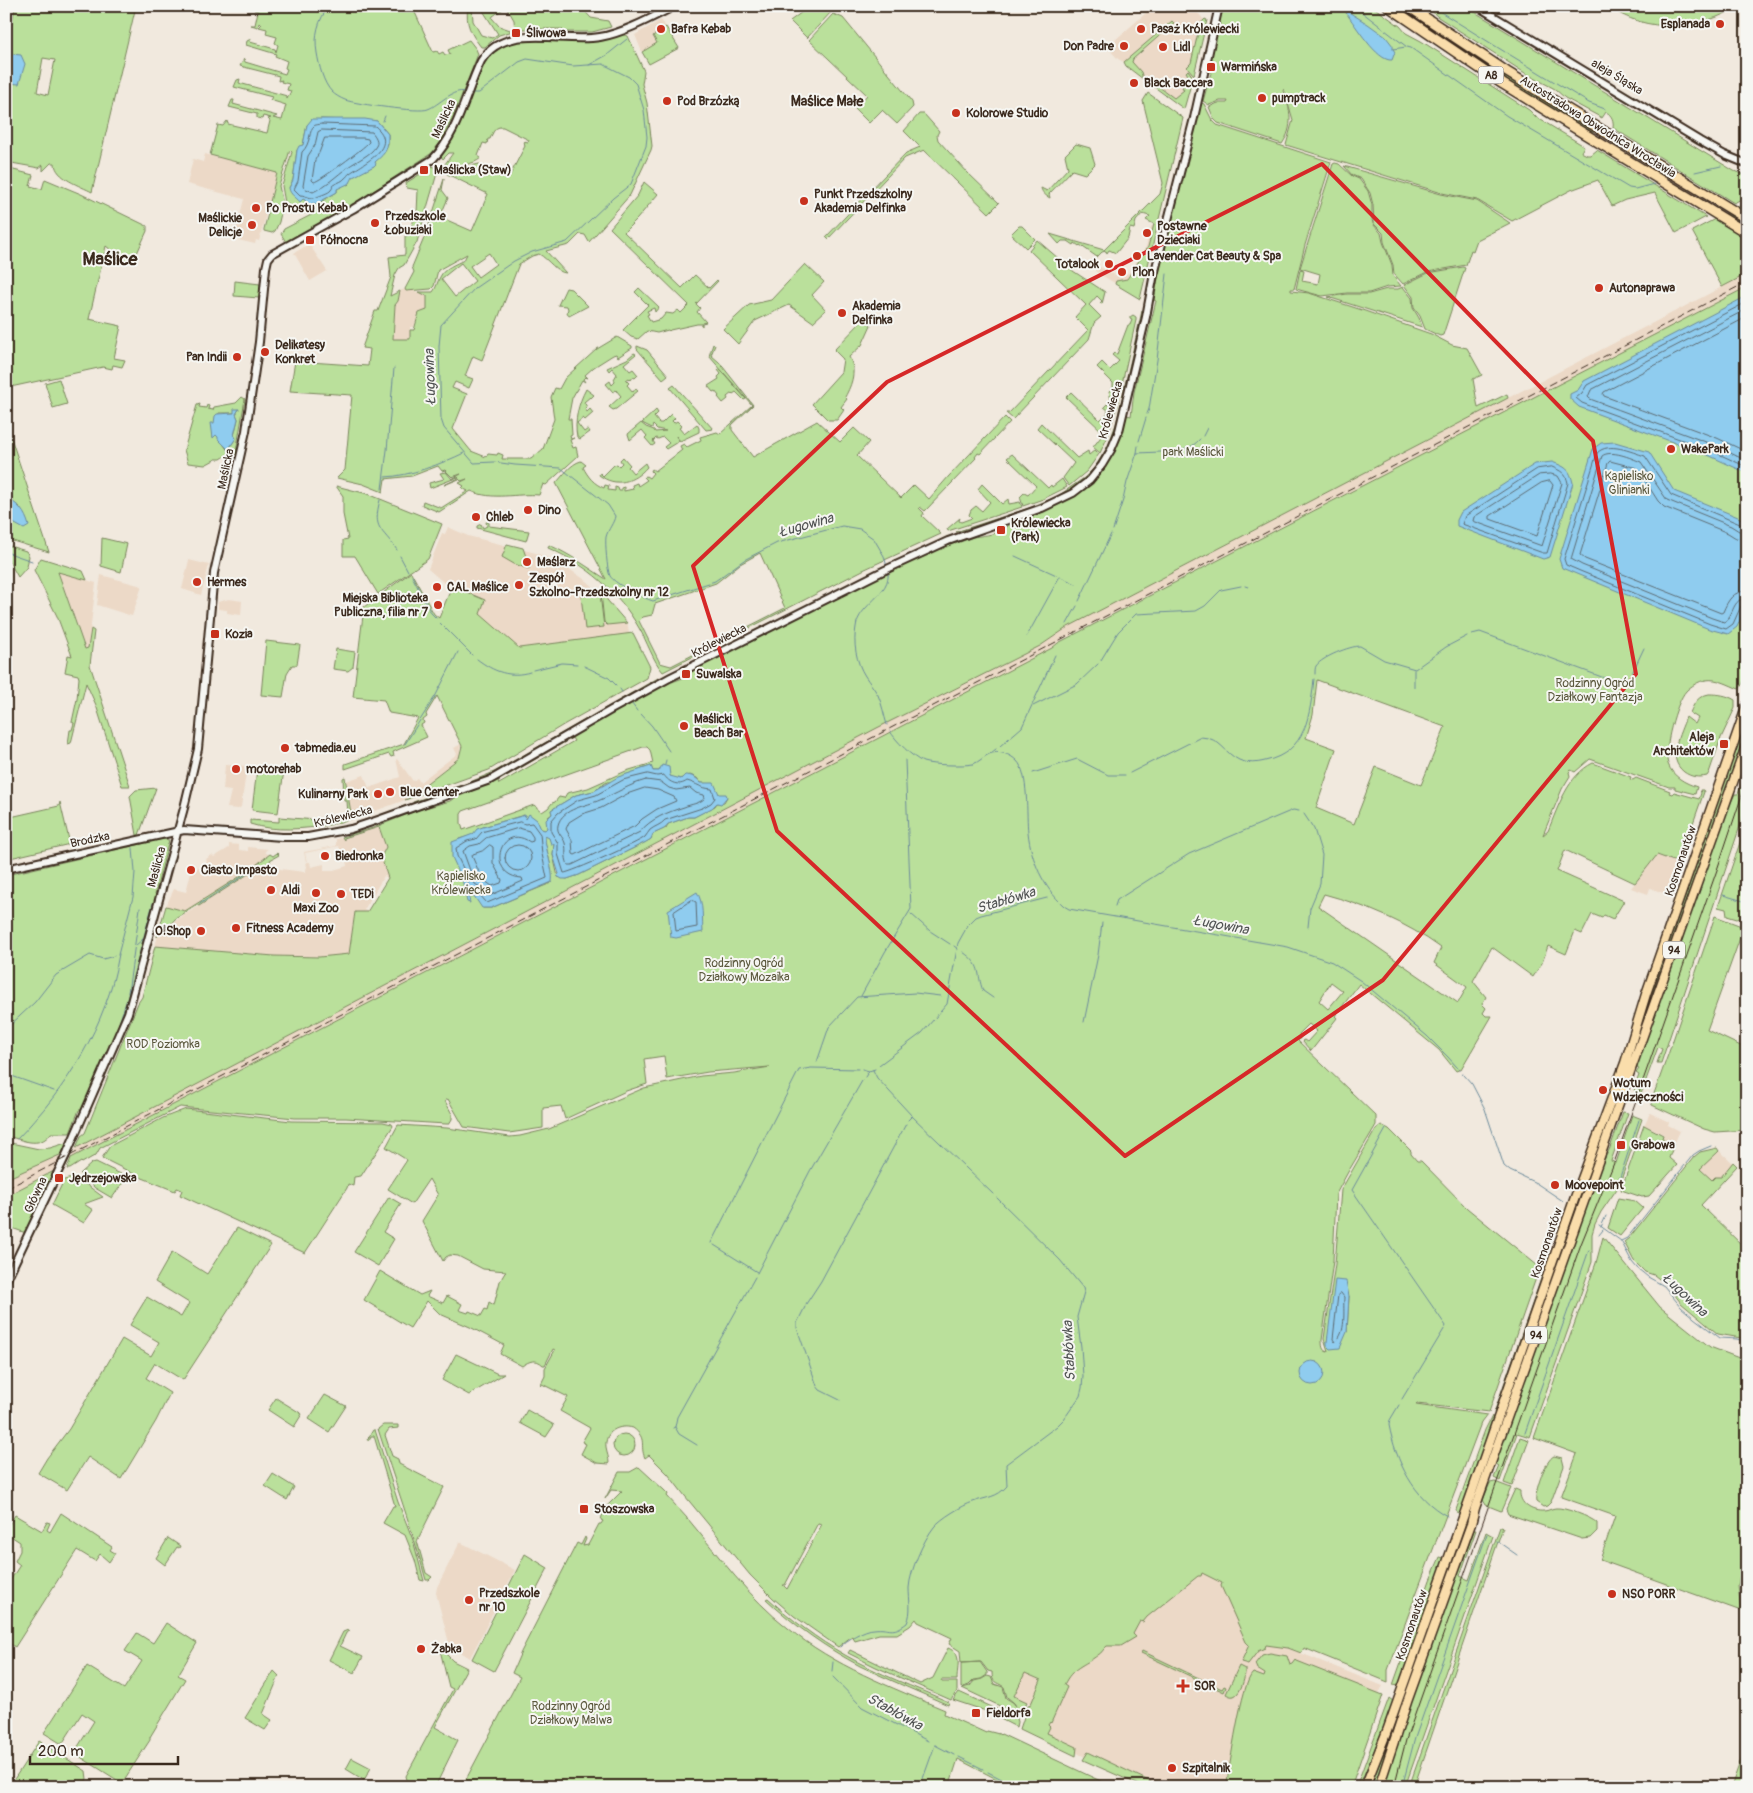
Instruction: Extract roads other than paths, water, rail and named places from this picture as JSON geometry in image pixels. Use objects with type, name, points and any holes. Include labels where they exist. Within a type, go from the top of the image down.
[{"type":"highway","name":"Autostradowa Obwodnica Wrocławia","points":[[1388,6],[1504,84],[1747,233]]},
{"type":"highway","name":"Autostradowa Obwodnica Wrocławia","points":[[1408,6],[1500,67],[1747,219]]},
{"type":"main road","name":"Kosmonautów","points":[[1365,1787],[1387,1731],[1574,1200],[1622,1072],[1650,984],[1747,705]]},
{"type":"main road","name":"Kosmonautów","points":[[1379,1787],[1475,1508],[1747,743]]},
{"type":"street","name":"Maślicka","points":[[59,1172],[128,1013],[197,756],[214,578],[246,431],[259,342],[267,261],[272,254],[353,209],[433,159],[451,134],[485,55],[495,46],[504,41],[520,38],[602,37],[675,6]]},
{"type":"street","name":"Królewiecka","points":[[178,832],[192,830],[289,837],[330,834],[364,825],[480,784],[507,771],[671,677],[888,568],[948,541],[1042,508],[1073,493],[1090,480],[1107,458],[1118,435],[1219,6]]},
{"type":"street","name":"aleja Śląska","points":[[1477,6],[1700,141],[1725,155],[1747,164]]},
{"type":"street","name":"Brodzka","points":[[6,869],[178,832]]},
{"type":"street","name":"Główna","points":[[6,1281],[59,1172]]},
{"type":"water","points":[[1347,11],[1386,37],[1395,52],[1392,60],[1386,59],[1373,49],[1346,13]]},
{"type":"water","points":[[9,55],[21,55],[25,64],[19,84],[7,83],[10,75],[11,57]]},
{"type":"water","points":[[312,119],[365,119],[377,121],[388,134],[388,143],[386,150],[375,162],[374,166],[353,177],[350,183],[337,189],[337,192],[311,205],[307,204],[303,199],[300,202],[289,188],[293,180],[297,150],[299,146],[303,145],[307,125]]},
{"type":"water","points":[[1747,296],[1747,473],[1710,456],[1579,407],[1570,399],[1570,394],[1578,390],[1584,381]]},
{"type":"water","points":[[234,409],[239,409],[236,414],[238,419],[234,435],[236,438],[230,447],[231,452],[229,453],[216,435],[213,438],[211,423],[214,423],[217,414],[234,413]]},
{"type":"water","points":[[1615,442],[1649,452],[1674,491],[1747,522],[1747,604],[1737,627],[1728,634],[1709,629],[1562,568],[1559,559],[1593,449],[1601,443]]},
{"type":"water","points":[[1552,462],[1567,469],[1573,483],[1550,557],[1543,559],[1457,526],[1457,520],[1461,512],[1535,464]]},
{"type":"water","points":[[6,498],[21,509],[29,526],[24,529],[6,519]]},
{"type":"water","points":[[662,765],[669,767],[670,776],[681,779],[688,775],[701,783],[714,783],[719,794],[726,794],[727,797],[721,804],[717,803],[712,808],[694,817],[688,817],[668,824],[664,829],[653,834],[651,839],[646,842],[567,879],[557,876],[559,874],[553,855],[554,844],[551,844],[549,838],[545,836],[552,871],[552,882],[491,908],[482,908],[474,896],[469,898],[470,903],[467,902],[462,879],[452,857],[452,842],[473,834],[477,829],[483,827],[525,815],[526,819],[529,814],[537,820],[541,829],[545,830],[547,828],[546,820],[552,814],[551,810],[576,795],[594,791],[618,777],[651,766],[653,771],[659,771]]},
{"type":"water","points":[[697,892],[702,906],[703,932],[676,938],[671,937],[668,910]]},
{"type":"water","points":[[1335,1280],[1346,1281],[1349,1296],[1347,1332],[1340,1348],[1330,1349],[1327,1346],[1327,1342]]},
{"type":"water","points":[[1312,1361],[1320,1365],[1324,1373],[1320,1381],[1312,1385],[1304,1381],[1300,1373],[1304,1365]]},
{"type":"waterway","name":"Ługowina","points":[[329,6],[320,23],[316,47],[324,79],[333,93],[351,102],[423,110],[432,107],[456,92],[465,92]]},
{"type":"waterway","points":[[1354,6],[1407,47],[1507,116],[1629,188],[1635,189],[1658,183]]},
{"type":"waterway","points":[[1434,6],[1505,52]]},
{"type":"waterway","points":[[589,65],[607,55],[627,39]]},
{"type":"waterway","points":[[1393,49],[1406,47]]},
{"type":"waterway","points":[[1507,53],[1589,103],[1605,109]]},
{"type":"waterway","name":"Ługowina","points":[[472,93],[479,93],[519,62],[527,59],[573,66],[603,64],[629,77],[636,84],[644,110],[647,137],[646,146],[631,184],[613,198],[567,242],[532,252],[514,261],[475,288],[441,325],[439,346],[441,419],[444,428],[474,463],[494,462],[561,468],[608,505],[615,516],[606,537],[606,556],[610,576],[624,587],[653,601],[715,581],[744,560],[777,543],[842,526],[860,529],[874,539],[884,556],[887,567]]},
{"type":"waterway","points":[[383,121],[385,116]]},
{"type":"waterway","points":[[1695,172],[1721,166]]},
{"type":"waterway","points":[[1147,414],[1157,360],[1167,274]]},
{"type":"waterway","points":[[382,489],[394,368]]},
{"type":"waterway","points":[[1139,441],[1146,418]]},
{"type":"waterway","points":[[1203,436],[1207,428]]},
{"type":"waterway","points":[[1166,452],[1193,446],[1200,439]]},
{"type":"waterway","points":[[1113,530],[1138,446]]},
{"type":"waterway","points":[[1137,453],[1161,452]]},
{"type":"waterway","points":[[385,477],[425,469],[464,453]]},
{"type":"waterway","points":[[380,500],[377,517],[378,523],[397,550]]},
{"type":"waterway","points":[[1079,601],[1111,534]]},
{"type":"waterway","points":[[6,552],[32,561]]},
{"type":"waterway","points":[[400,556],[408,571]]},
{"type":"waterway","points":[[1015,556],[1076,584]]},
{"type":"waterway","name":"Ługowina","points":[[887,725],[878,695],[859,665],[855,639],[858,619],[885,586],[888,579],[888,571]]},
{"type":"waterway","points":[[412,576],[431,613],[436,618]]},
{"type":"waterway","points":[[1027,636],[1060,576]]},
{"type":"waterway","points":[[1101,660],[1118,632],[1136,614],[1196,611],[1205,606],[1221,590],[1241,586]]},
{"type":"waterway","points":[[1067,624],[1077,606]]},
{"type":"waterway","points":[[440,623],[472,655]]},
{"type":"waterway","points":[[1472,634],[1480,632],[1618,683]]},
{"type":"waterway","points":[[1315,674],[1316,666],[1324,659],[1355,646],[1360,646],[1384,660],[1415,669],[1446,647],[1467,636]]},
{"type":"waterway","points":[[1623,685],[1627,684],[1644,648]]},
{"type":"waterway","points":[[405,744],[436,695],[458,652]]},
{"type":"waterway","points":[[1000,746],[1022,727],[1055,655]]},
{"type":"waterway","points":[[477,659],[502,673],[523,674],[530,672]]},
{"type":"waterway","points":[[533,670],[562,663],[577,664]]},
{"type":"waterway","points":[[1033,706],[1077,684],[1098,664]]},
{"type":"waterway","points":[[584,666],[609,678],[616,685]]},
{"type":"waterway","points":[[1414,670],[1414,687]]},
{"type":"waterway","points":[[1130,773],[1201,737],[1213,740],[1234,757],[1246,762],[1265,761],[1279,756],[1290,749],[1304,730],[1311,705],[1314,679]]},
{"type":"waterway","points":[[632,704],[637,711]]},
{"type":"waterway","points":[[641,714],[652,726],[669,751]]},
{"type":"waterway","name":"Ługowina","points":[[890,731],[909,753],[927,763],[973,764],[989,754],[997,752],[1011,756],[1017,761],[1024,775],[1028,832],[1035,863],[1044,882],[1057,899],[1069,909],[1288,947],[1332,962],[1361,981],[1427,1036],[1472,1084],[1485,1109],[1504,1166],[1510,1171],[1536,1183],[1563,1201]]},
{"type":"waterway","name":"Ługowina","points":[[991,753],[996,749]]},
{"type":"waterway","points":[[1033,773],[1077,759],[1108,775],[1125,775]]},
{"type":"waterway","points":[[665,765],[666,760]]},
{"type":"waterway","points":[[861,996],[911,909],[905,760]]},
{"type":"waterway","points":[[1115,906],[1117,900],[1189,854],[1293,810],[1299,811]]},
{"type":"waterway","points":[[1304,814],[1314,829],[1322,855],[1320,884],[1310,908],[1308,927]]},
{"type":"waterway","points":[[118,955],[133,897],[135,872],[133,848]]},
{"type":"waterway","points":[[198,905],[257,867]]},
{"type":"waterway","points":[[1723,895],[1747,902]]},
{"type":"waterway","name":"Stabłówka","points":[[879,1065],[922,1033],[947,1004],[958,943],[968,925],[976,917],[1047,898]]},
{"type":"waterway","points":[[119,1023],[153,903]]},
{"type":"waterway","points":[[128,993],[140,908]]},
{"type":"waterway","points":[[911,914],[930,931],[950,944]]},
{"type":"waterway","points":[[1084,1022],[1098,955],[1102,923]]},
{"type":"waterway","points":[[135,946],[143,939]]},
{"type":"waterway","name":"Stabłówka","points":[[954,946],[958,949]]},
{"type":"waterway","points":[[963,952],[974,961],[983,991],[993,998]]},
{"type":"waterway","points":[[17,1139],[52,1099],[82,1054],[105,1006],[119,954]]},
{"type":"waterway","points":[[6,1029],[35,1002],[56,975],[90,955],[103,959],[114,956]]},
{"type":"waterway","points":[[817,1062],[829,1027],[857,997],[915,993],[940,996]]},
{"type":"waterway","points":[[711,1243],[799,1070],[811,1068],[858,1069]]},
{"type":"waterway","name":"Stabłówka","points":[[862,1069],[869,1071],[875,1069]]},
{"type":"waterway","name":"Stabłówka","points":[[873,1070],[877,1078],[912,1116],[993,1194]]},
{"type":"waterway","points":[[865,1077],[869,1071]]},
{"type":"waterway","points":[[6,1074],[54,1091]]},
{"type":"waterway","points":[[757,1273],[810,1171],[862,1081]]},
{"type":"waterway","name":"Stabłówka","points":[[908,1120],[912,1116]]},
{"type":"waterway","points":[[1619,1180],[1639,1120]]},
{"type":"waterway","points":[[806,1304],[821,1281],[906,1124]]},
{"type":"waterway","points":[[1386,1129],[1352,1190],[1446,1326],[1402,1399]]},
{"type":"waterway","points":[[1621,1241],[1627,1238],[1693,1155],[1711,1146]]},
{"type":"waterway","name":"Stabłówka","points":[[840,1647],[851,1638],[870,1629],[894,1630],[907,1623],[910,1605],[909,1588],[914,1565],[934,1527],[946,1516],[964,1506],[995,1495],[1003,1490],[1007,1486],[1006,1464],[1057,1426],[1080,1396],[1083,1376],[1077,1317],[1084,1292],[1083,1288],[1060,1260],[997,1198]]},
{"type":"waterway","points":[[1601,1227],[1606,1216]]},
{"type":"waterway","name":"Ługowina","points":[[1599,1225],[1621,1241],[1637,1268],[1664,1286],[1681,1307],[1694,1318],[1720,1338],[1737,1339],[1747,1342]]},
{"type":"waterway","points":[[1599,1235],[1603,1230]]},
{"type":"waterway","points":[[714,1245],[757,1272]]},
{"type":"waterway","points":[[1525,1433],[1589,1250]]},
{"type":"waterway","points":[[673,1428],[675,1427],[677,1417],[755,1277]]},
{"type":"waterway","points":[[805,1307],[797,1323],[797,1328],[817,1386],[820,1390],[840,1400]]},
{"type":"waterway","points":[[1399,1405],[1389,1425],[1401,1465],[1416,1489],[1425,1499],[1447,1516]]},
{"type":"waterway","points":[[675,1427],[679,1434],[697,1445]]},
{"type":"waterway","points":[[1402,1787],[1415,1738],[1487,1534]]},
{"type":"waterway","points":[[1497,1541],[1517,1555]]},
{"type":"waterway","points":[[832,1671],[833,1662]]},
{"type":"waterway","name":"Stabłówka","points":[[833,1677],[862,1707],[928,1741]]},
{"type":"waterway","name":"Stabłówka","points":[[935,1745],[954,1755]]},
{"type":"waterway","name":"Stabłówka","points":[[920,1787],[935,1745]]},
{"type":"waterway","points":[[959,1757],[983,1769]]},
{"type":"waterway","points":[[988,1772],[1017,1787]]},
{"type":"tram line","points":[[1394,1787],[1406,1740],[1581,1244],[1614,1163],[1747,780]]},
{"type":"railway","points":[[6,1189],[1747,282]]},
{"type":"place","name":"Esplanada","points":[[1720,24]]},
{"type":"place","name":"Bafra Kebab","points":[[661,29]]},
{"type":"place","name":"Pasaż Królewiecki","points":[[1141,29]]},
{"type":"place","name":"Śliwowa","points":[[516,33]]},
{"type":"place","name":"Don Padre","points":[[1124,46]]},
{"type":"place","name":"Lidl","points":[[1163,47]]},
{"type":"place","name":"Warmińska","points":[[1211,67]]},
{"type":"place","name":"Black Baccara","points":[[1134,83]]},
{"type":"place","name":"pumptrack","points":[[1262,98]]},
{"type":"place","name":"Pod Brzózką","points":[[667,101]]},
{"type":"place","name":"Kolorowe Studio","points":[[956,113]]},
{"type":"place","name":"Maślicka (Staw)","points":[[424,170]]},
{"type":"place","name":"Punkt Przedszkolny Akademia Delfinka","points":[[804,201]]},
{"type":"place","name":"Po Prostu Kebab","points":[[256,208]]},
{"type":"place","name":"Przedszkole Łobuziaki","points":[[375,223]]},
{"type":"place","name":"Maślickie Delicje","points":[[252,225]]},
{"type":"place","name":"Postawne Dzieciaki","points":[[1147,233]]},
{"type":"place","name":"Północna","points":[[310,240]]},
{"type":"place","name":"Lavender Cat Beauty & Spa","points":[[1137,256]]},
{"type":"place","name":"Totalook","points":[[1109,264]]},
{"type":"place","name":"Plon","points":[[1122,272]]},
{"type":"place","name":"Autonaprawa","points":[[1599,288]]},
{"type":"place","name":"Akademia Delfinka","points":[[842,313]]},
{"type":"place","name":"Delikatesy Konkret","points":[[265,352]]},
{"type":"place","name":"Pan Indii","points":[[237,357]]},
{"type":"place","name":"WakePark","points":[[1671,449]]},
{"type":"place","name":"Dino","points":[[528,510]]},
{"type":"place","name":"Chleb","points":[[476,517]]},
{"type":"place","name":"Królewiecka (Park)","points":[[1001,530]]},
{"type":"place","name":"Maślarz","points":[[527,562]]},
{"type":"place","name":"Hermes","points":[[197,582]]},
{"type":"place","name":"Zespół Szkolno-Przedszkolny nr 12","points":[[519,585]]},
{"type":"place","name":"CAL Maślice","points":[[437,587]]},
{"type":"place","name":"Miejska Biblioteka Publiczna, filia nr 7","points":[[438,605]]},
{"type":"place","name":"Kozia","points":[[215,634]]},
{"type":"place","name":"Suwalska","points":[[686,674]]},
{"type":"place","name":"Maślicki Beach Bar","points":[[684,726]]},
{"type":"place","name":"Aleja Architektów","points":[[1724,744]]},
{"type":"place","name":"tabmedia.eu","points":[[285,748]]},
{"type":"place","name":"motorehab","points":[[236,769]]},
{"type":"place","name":"Blue Center","points":[[390,792]]},
{"type":"place","name":"Kulinarny Park","points":[[378,794]]},
{"type":"place","name":"Biedronka","points":[[325,856]]},
{"type":"place","name":"Ciasto Impasto","points":[[191,870]]},
{"type":"place","name":"Aldi","points":[[271,890]]},
{"type":"place","name":"Maxi Zoo","points":[[316,893]]},
{"type":"place","name":"TEDi","points":[[341,894]]},
{"type":"place","name":"Fitness Academy","points":[[236,928]]},
{"type":"place","name":"O!Shop","points":[[201,931]]},
{"type":"place","name":"Wotum Wdzięczności","points":[[1603,1090]]},
{"type":"place","name":"Grabowa","points":[[1621,1145]]},
{"type":"place","name":"Jędrzejowska","points":[[59,1178]]},
{"type":"place","name":"Moovepoint","points":[[1555,1185]]},
{"type":"place","name":"Stoszowska","points":[[584,1509]]},
{"type":"place","name":"NSO PORR","points":[[1612,1594]]},
{"type":"place","name":"Przedszkole nr 10","points":[[469,1600]]},
{"type":"place","name":"Żabka","points":[[421,1649]]},
{"type":"place","name":"SOR","points":[[1183,1686]]},
{"type":"place","name":"Fieldorfa","points":[[976,1713]]},
{"type":"place","name":"Szpitalnik","points":[[1172,1768]]},
{"type":"district","name":"Maślice Małe","points":[[827,101]]},
{"type":"district","name":"Maślice","points":[[110,259]]},
{"type":"park label","name":"park Maślicki","points":[[1193,452]]},
{"type":"park label","name":"Kąpielisko Glinianki","points":[[1629,483]]},
{"type":"park label","name":"Rodzinny Ogród Działkowy Fantazja","points":[[1595,690]]},
{"type":"park label","name":"Kąpielisko Królewiecka","points":[[461,883]]},
{"type":"park label","name":"Rodzinny Ogród Działkowy Mozaika","points":[[744,970]]},
{"type":"park label","name":"ROD Poziomka","points":[[163,1044]]},
{"type":"park label","name":"Rodzinny Ogród Działkowy Malwa","points":[[571,1713]]}]
